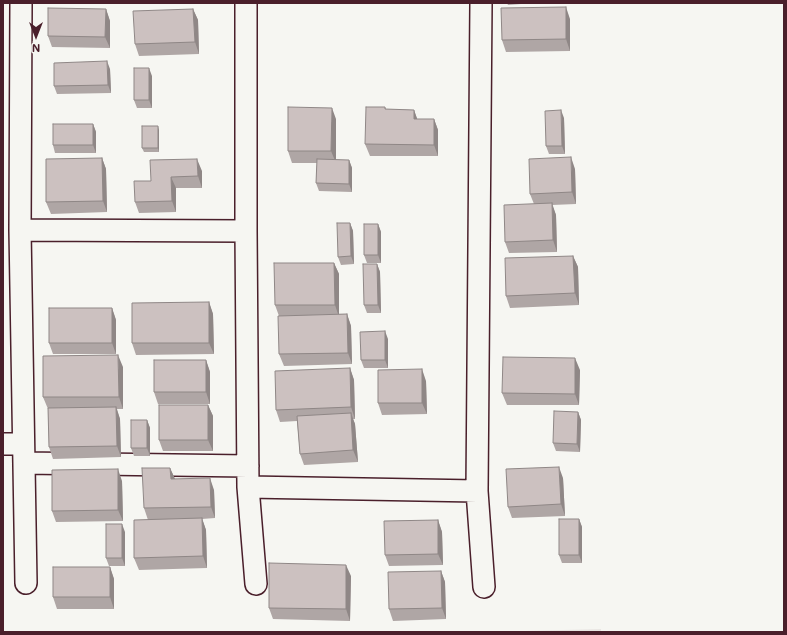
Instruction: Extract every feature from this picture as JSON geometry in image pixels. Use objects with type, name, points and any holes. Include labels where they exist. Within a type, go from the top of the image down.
[{"type":"street","points":[[21,3],[12,36],[20,230],[17,450],[26,583]]},
{"type":"street","points":[[246,3],[248,487],[256,584]]},
{"type":"street","points":[[481,3],[477,491],[484,587]]},
{"type":"street","points":[[20,230],[246,231]]},
{"type":"street","points":[[17,450],[248,466]]},
{"type":"street","points":[[248,487],[477,491]]},
{"type":"shaded area","points":[[601,629],[601,632],[487,632]]},
{"type":"building","points":[[566,7],[566,39],[502,40],[501,8]]},
{"type":"building","points":[[48,8],[106,9],[105,37],[48,36]]},
{"type":"building","points":[[193,9],[195,42],[135,44],[133,11]]},
{"type":"building","points":[[107,61],[108,85],[54,86],[54,63]]},
{"type":"building","points":[[134,68],[149,68],[149,100],[134,100]]},
{"type":"building","points":[[288,107],[332,108],[331,151],[288,151]]},
{"type":"building","points":[[366,107],[414,110],[414,119],[434,119],[434,145],[365,144]]},
{"type":"building","points":[[561,110],[562,146],[546,146],[545,111]]},
{"type":"building","points":[[53,124],[93,124],[93,145],[53,145]]},
{"type":"building","points":[[142,126],[158,126],[158,148],[142,148]]},
{"type":"building","points":[[571,157],[572,192],[530,194],[529,159]]},
{"type":"building","points":[[102,158],[103,201],[46,202],[46,159]]},
{"type":"building","points":[[197,159],[198,176],[171,177],[172,201],[135,202],[134,181],[151,181],[150,160]]},
{"type":"building","points":[[317,159],[349,160],[349,184],[316,183]]},
{"type":"building","points":[[552,203],[553,240],[505,242],[504,205]]},
{"type":"building","points":[[337,223],[350,223],[351,256],[338,257]]},
{"type":"building","points":[[364,224],[378,224],[378,255],[364,255]]},
{"type":"building","points":[[573,256],[575,293],[506,296],[505,258]]},
{"type":"building","points":[[274,263],[334,263],[335,305],[275,305]]},
{"type":"building","points":[[363,264],[377,264],[378,305],[364,305]]},
{"type":"building","points":[[209,302],[209,343],[132,343],[132,303]]},
{"type":"building","points":[[49,308],[112,308],[112,343],[49,343]]},
{"type":"building","points":[[347,314],[348,353],[279,354],[278,316]]},
{"type":"building","points":[[385,331],[385,360],[361,360],[360,332]]},
{"type":"building","points":[[118,355],[119,397],[43,397],[43,356]]},
{"type":"building","points":[[503,357],[575,358],[575,394],[502,393]]},
{"type":"building","points":[[154,360],[206,360],[206,392],[154,392]]},
{"type":"building","points":[[350,368],[351,407],[276,410],[275,371]]},
{"type":"building","points":[[422,369],[422,403],[378,403],[378,370]]},
{"type":"building","points":[[159,405],[208,405],[208,440],[159,440]]},
{"type":"building","points":[[116,407],[117,446],[49,447],[48,408]]},
{"type":"building","points":[[554,411],[578,412],[577,444],[553,443]]},
{"type":"building","points":[[351,413],[353,450],[300,454],[297,416]]},
{"type":"building","points":[[131,420],[147,420],[147,448],[131,448]]},
{"type":"building","points":[[559,467],[561,504],[508,507],[506,469]]},
{"type":"building","points":[[142,468],[170,468],[171,479],[210,478],[211,507],[144,508]]},
{"type":"building","points":[[118,469],[118,510],[52,511],[52,470]]},
{"type":"building","points":[[202,518],[203,556],[134,558],[134,520]]},
{"type":"building","points":[[559,519],[579,519],[579,555],[559,555]]},
{"type":"building","points":[[438,520],[438,554],[385,555],[384,521]]},
{"type":"building","points":[[106,524],[122,524],[122,558],[106,558]]},
{"type":"building","points":[[269,563],[346,565],[346,609],[269,608]]},
{"type":"building","points":[[53,567],[110,567],[110,597],[53,597]]},
{"type":"building","points":[[441,571],[442,608],[389,609],[388,572]]}]
